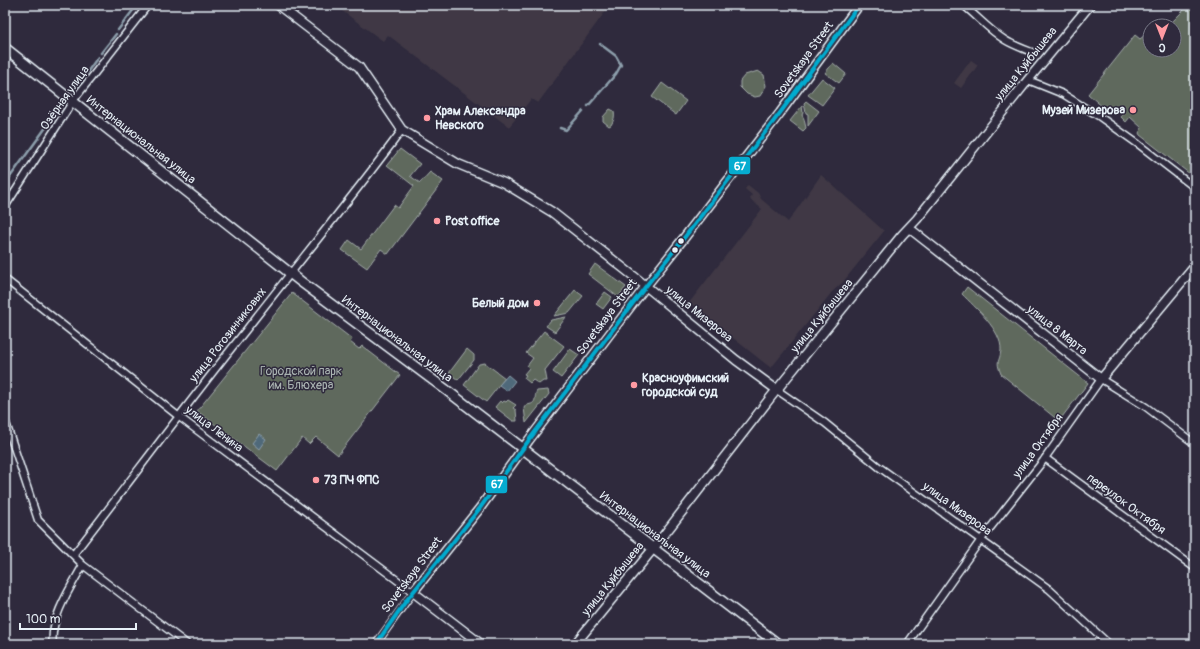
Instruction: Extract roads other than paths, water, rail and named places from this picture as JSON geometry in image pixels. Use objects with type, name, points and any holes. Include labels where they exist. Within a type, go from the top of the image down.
[{"type":"main road","name":"улица Мизерова","points":[[278,5],[359,67],[402,130],[458,164],[504,183],[552,212],[646,286],[736,360],[777,390]]},
{"type":"main road","name":"Sovetskaya Street","points":[[413,592],[480,508],[522,449],[780,112],[859,5]]},
{"type":"main road","name":"улица Куйбышева","points":[[575,644],[653,549],[777,390],[1090,5]]},
{"type":"main road","name":"Интернациональная улица","points":[[5,48],[290,273],[778,644]]},
{"type":"main road","name":"улица 8 Марта","points":[[909,228],[1101,379]]},
{"type":"main road","name":"улица Октября","points":[[1101,379],[1195,266]]},
{"type":"main road","points":[[413,592],[481,644]]},
{"type":"street","name":"Озёрная улица","points":[[5,207],[73,101],[148,5]]},
{"type":"street","points":[[963,5],[1005,40],[1034,53]]},
{"type":"street","points":[[1028,80],[1063,94],[1100,117],[1195,188]]},
{"type":"street","name":"улица Рогозинниковых","points":[[73,555],[178,416],[290,273],[333,221],[402,130]]},
{"type":"street","name":"улица Ленина","points":[[5,280],[178,416],[413,592]]},
{"type":"street","name":"улица 8 Марта","points":[[1101,379],[1146,407],[1195,444]]},
{"type":"street","name":"улица Октября","points":[[907,644],[980,541],[1045,458],[1101,379]]},
{"type":"street","name":"улица Мизерова","points":[[777,390],[825,423],[879,467],[980,541],[1049,589],[1109,644]]},
{"type":"street","points":[[5,420],[38,520],[83,564],[187,644]]},
{"type":"street","name":"переулок Октября","points":[[1045,458],[1195,568]]},
{"type":"street","points":[[53,644],[52,638],[59,608],[83,564]]},
{"type":"street","name":"Sovetskaya Street","points":[[376,644],[413,592]]},
{"type":"water","points":[[508,375],[515,381],[507,391],[499,385]]},
{"type":"water","points":[[259,434],[266,439],[259,449],[252,443]]},
{"type":"waterway","points":[[118,30],[137,5]]},
{"type":"waterway","points":[[101,53],[116,34]]},
{"type":"waterway","points":[[588,106],[616,74],[621,65],[616,56],[600,44]]},
{"type":"waterway","points":[[78,85],[98,57]]},
{"type":"waterway","points":[[5,184],[60,108]]},
{"type":"waterway","points":[[560,128],[566,130],[583,111]]},
{"type":"place","name":"Музей Мизерова","points":[[1133,110]]},
{"type":"place","name":"Храм Александра Невского","points":[[427,118]]},
{"type":"place","name":"Post office","points":[[437,221]]},
{"type":"place","name":"Белый дом","points":[[537,303]]},
{"type":"place","name":"Красноуфимский городской суд","points":[[634,385]]},
{"type":"place","name":"73 ПЧ ФПС","points":[[316,480]]},
{"type":"park label","name":"Городской парк им. Блюхера","points":[[301,378]]}]
